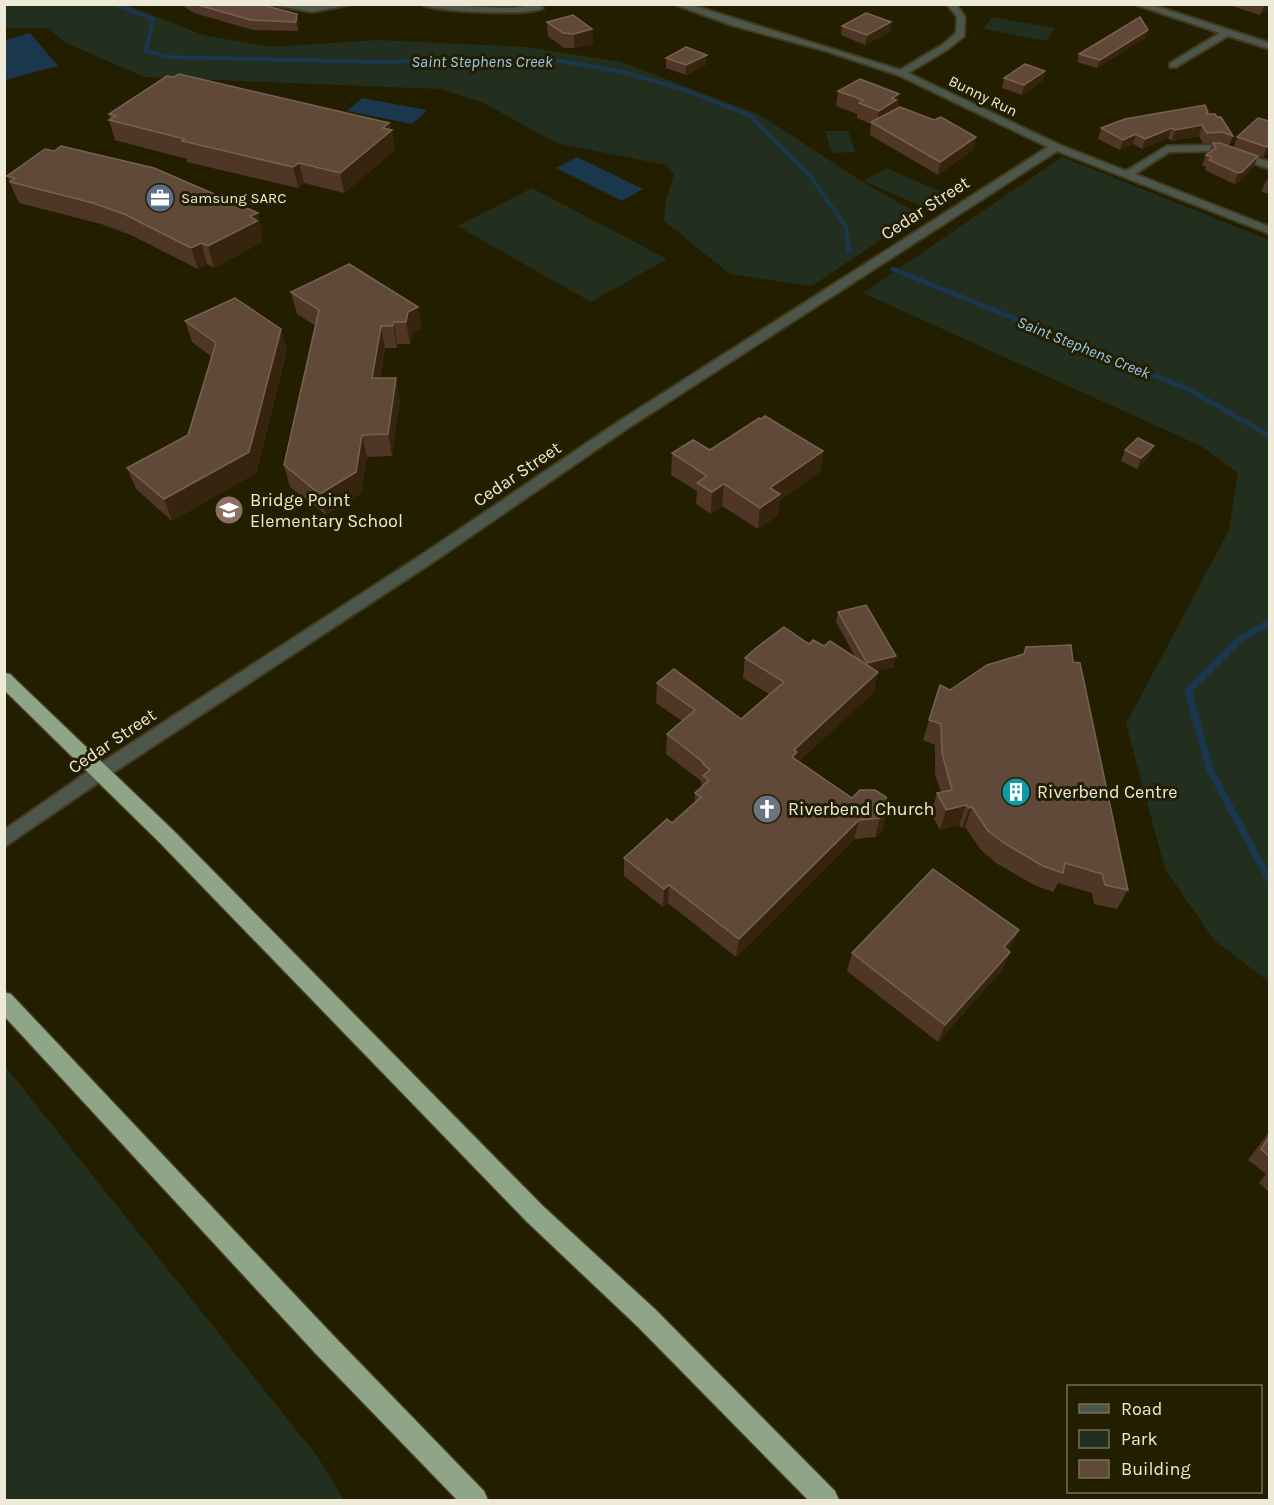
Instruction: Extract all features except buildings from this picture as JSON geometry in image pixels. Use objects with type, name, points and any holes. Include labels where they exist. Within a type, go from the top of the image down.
[{"type":"highway","points":[[4,679],[166,836],[535,1214],[592,1264],[732,1402],[826,1500]]},
{"type":"highway","points":[[4,1001],[316,1336],[475,1500]]},
{"type":"street","points":[[273,4],[312,9],[349,4]]},
{"type":"street","points":[[425,4],[512,11],[539,8]]},
{"type":"street","name":"Bunny Run","points":[[678,4],[734,23],[830,49],[901,73],[1056,147],[1269,231]]},
{"type":"street","points":[[901,73],[945,47],[961,33],[961,17],[951,4]]},
{"type":"street","points":[[1138,4],[1269,46]]},
{"type":"street","points":[[1173,65],[1226,34]]},
{"type":"street","name":"Cedar Street","points":[[4,840],[99,773],[434,554],[620,428],[1056,147]]},
{"type":"street","points":[[1127,175],[1167,149],[1179,148],[1218,148],[1269,166]]},
{"type":"green space","points":[[4,5],[127,5],[203,35],[270,47],[378,40],[527,47],[621,62],[760,115],[861,181],[919,214],[812,286],[730,274],[664,221],[666,200],[674,175],[666,165],[556,143],[484,103],[440,89],[144,77],[64,42],[48,28],[5,28]]},
{"type":"green space","points":[[992,17],[1054,28],[1047,41],[983,29]]},
{"type":"green space","points":[[825,131],[848,131],[855,152],[832,153]]},
{"type":"green space","points":[[1062,157],[1269,240],[1269,982],[1214,940],[1165,869],[1126,724],[1229,530],[1238,473],[1201,446],[863,293]]},
{"type":"green space","points":[[886,168],[942,192],[921,206],[864,181]]},
{"type":"green space","points":[[532,188],[667,259],[591,302],[457,226]]},
{"type":"green space","points":[[5,1066],[317,1456],[344,1500],[5,1500]]},
{"type":"water","points":[[30,33],[58,66],[5,80],[5,40]]},
{"type":"water","points":[[362,98],[427,110],[412,124],[347,111]]},
{"type":"water","points":[[577,157],[643,189],[622,201],[556,168]]},
{"type":"waterway","name":"Saint Stephens Creek","points":[[113,4],[153,19],[146,51],[169,57],[381,62],[544,58],[623,72],[682,89],[749,115],[811,177],[846,227],[848,247]]},
{"type":"waterway","name":"Saint Stephens Creek","points":[[848,245],[849,251]]},
{"type":"waterway","name":"Saint Stephens Creek","points":[[893,269],[1190,390],[1270,436]]},
{"type":"waterway","name":"Saint Stephens Creek","points":[[1270,622],[1240,639],[1188,691],[1210,770],[1270,881]]},
{"type":"place","name":"Samsung SARC","points":[[160,198]]},
{"type":"place","name":"Bridge Point Elementary School","points":[[229,510]]},
{"type":"place","name":"Riverbend Centre","points":[[1016,792]]},
{"type":"place","name":"Riverbend Church","points":[[767,809]]}]
